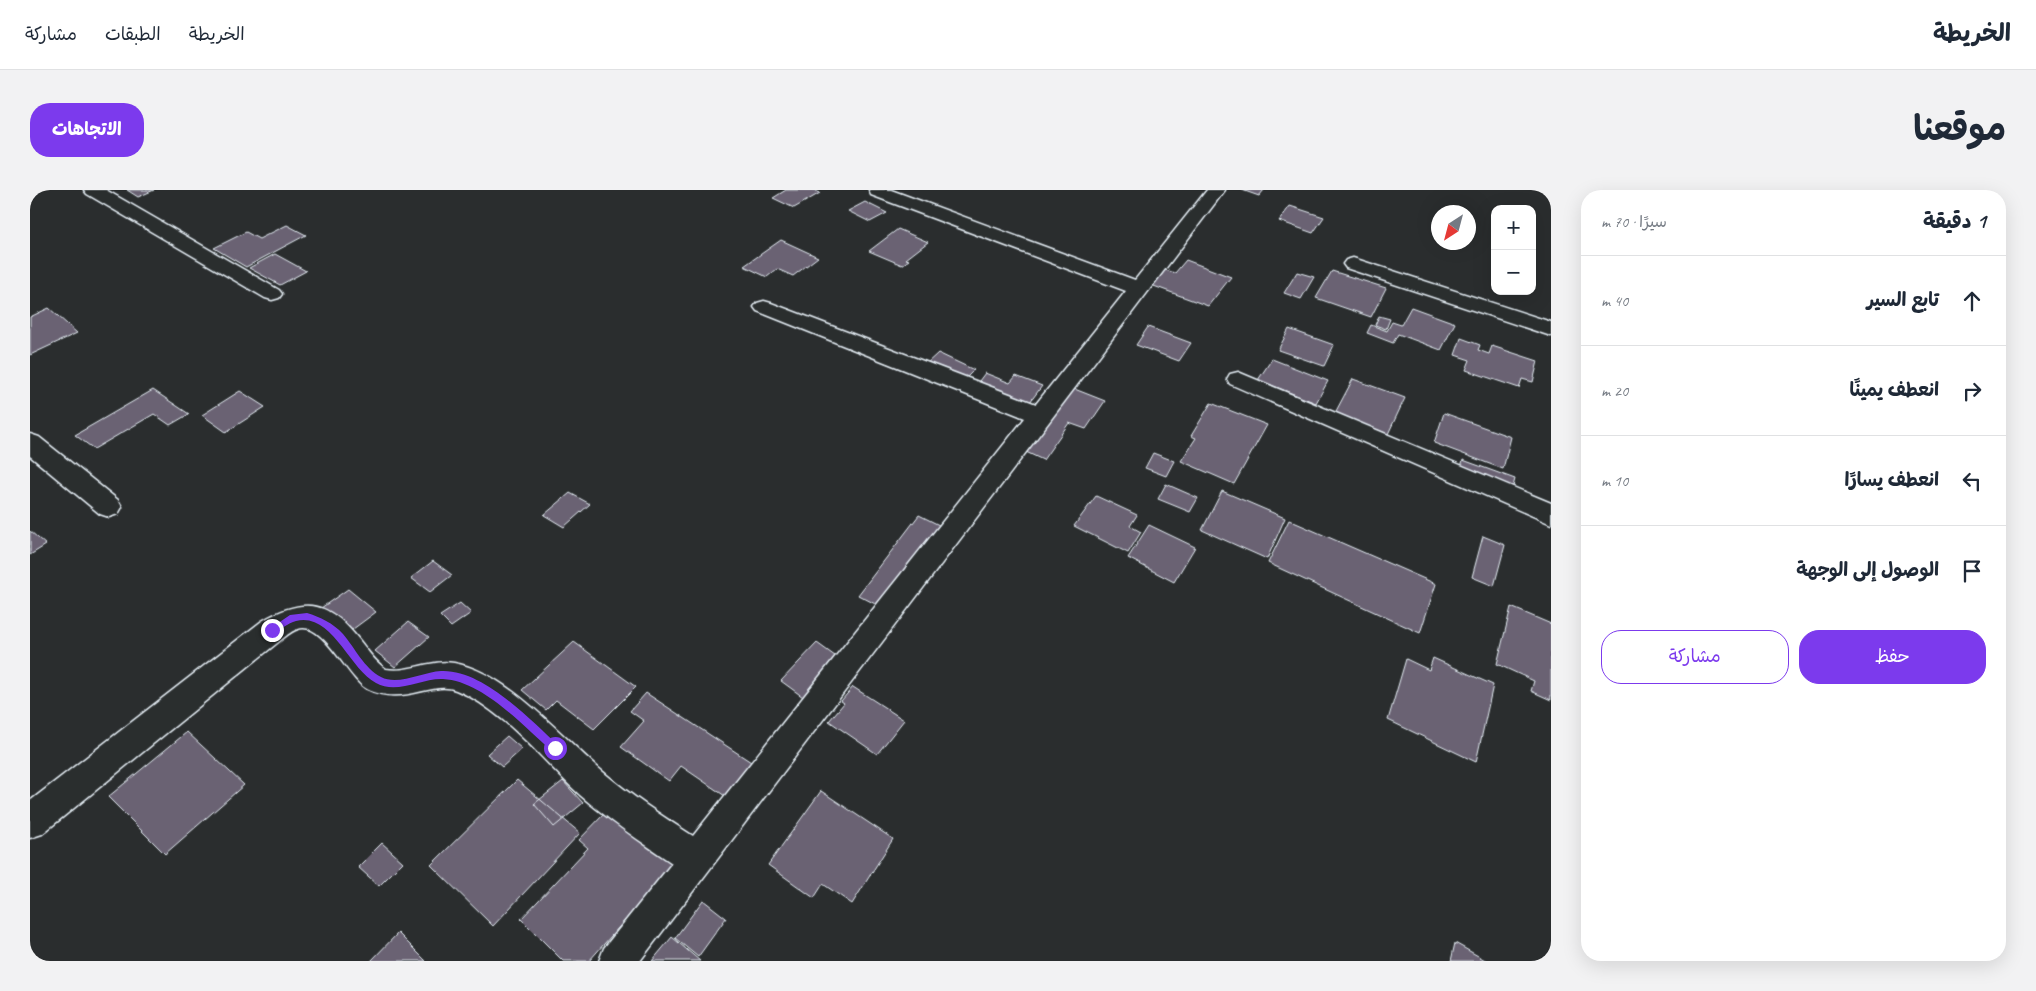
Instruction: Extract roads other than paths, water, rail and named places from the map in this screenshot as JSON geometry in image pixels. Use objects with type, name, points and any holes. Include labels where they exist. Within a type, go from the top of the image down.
[{"type":"street","points":[[92,190],[272,294]]},
{"type":"street","points":[[617,961],[1216,190]]},
{"type":"street","points":[[878,191],[1139,289]]},
{"type":"street","points":[[1353,264],[1551,329]]},
{"type":"street","points":[[764,307],[1041,415]]},
{"type":"street","points":[[1238,380],[1551,514]]},
{"type":"street","points":[[30,443],[110,507]]},
{"type":"street","points":[[30,822],[272,630],[293,618],[307,616],[323,623],[338,635],[364,668],[379,680],[394,684],[441,675],[461,678],[487,691],[532,726],[592,784],[696,859]]}]
